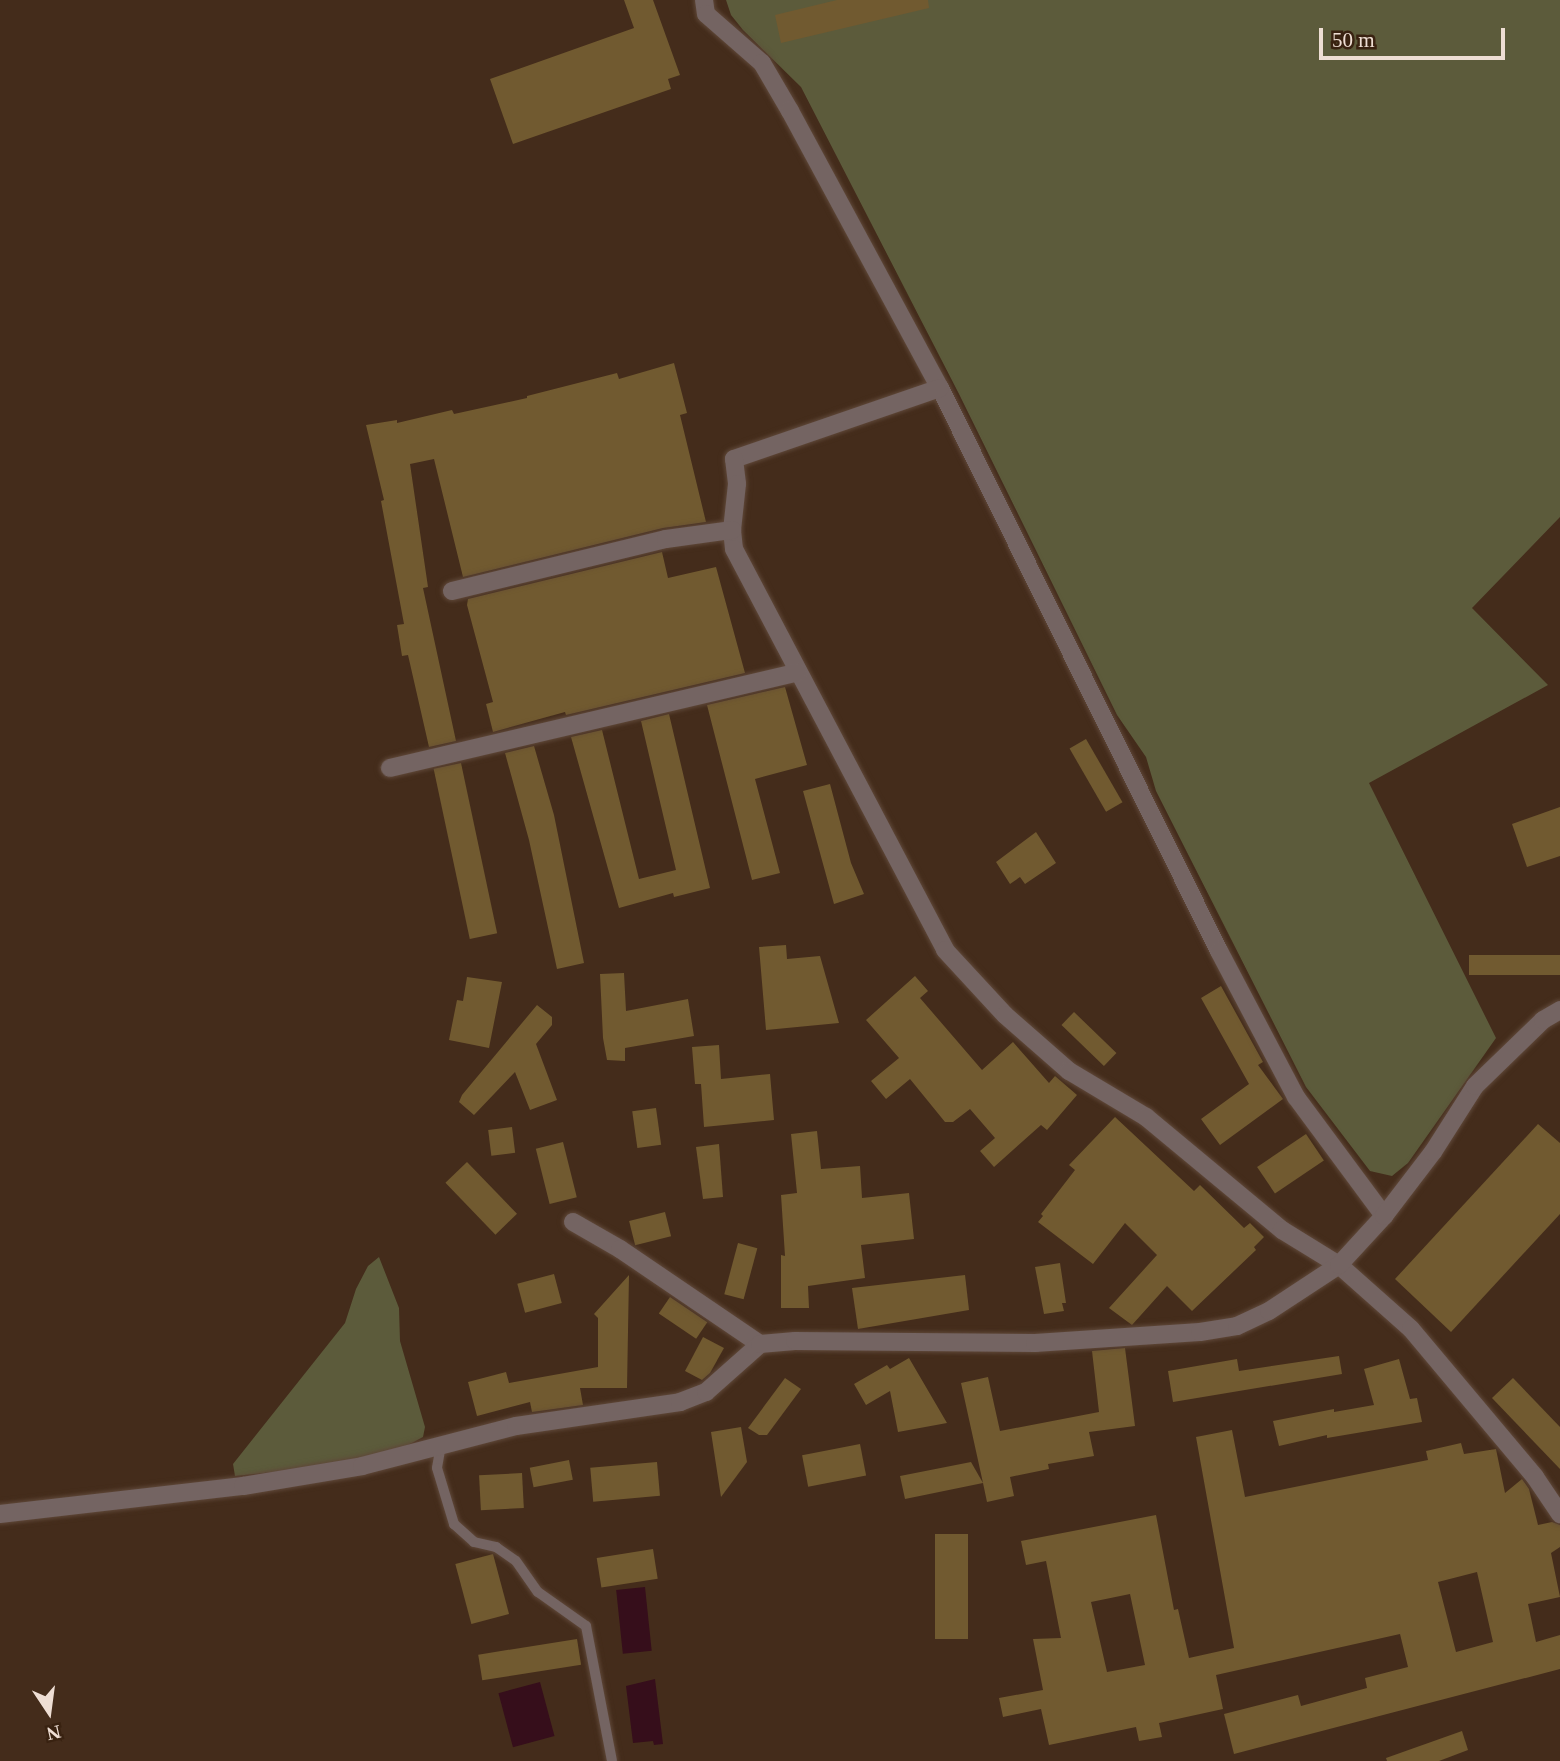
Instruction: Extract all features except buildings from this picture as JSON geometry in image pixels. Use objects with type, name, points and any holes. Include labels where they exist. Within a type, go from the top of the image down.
[{"type":"street","points":[[704,0],[706,14],[762,63],[940,388],[1219,951],[1296,1097],[1384,1216]]},
{"type":"street","points":[[940,388],[734,459],[737,484],[732,530],[734,549],[945,950],[1005,1014],[1069,1071],[1146,1117],[1282,1230],[1339,1265],[1411,1329],[1535,1477],[1560,1514]]},
{"type":"street","points":[[452,591],[666,539],[732,530]]},
{"type":"street","points":[[390,768],[798,672]]},
{"type":"street","points":[[573,1222],[621,1249],[760,1343],[1035,1343],[1200,1332],[1237,1326],[1269,1311],[1339,1265],[1384,1216],[1433,1152],[1475,1086],[1543,1020],[1560,1010]]},
{"type":"street","points":[[0,1514],[256,1484],[362,1466],[516,1426],[680,1402],[706,1392],[760,1343]]},
{"type":"lane","points":[[441,1444],[437,1468],[454,1524],[474,1542],[496,1547],[516,1561],[538,1592],[586,1626],[612,1761]]},
{"type":"shaded area","points":[[726,0],[1560,0],[1560,517],[1472,608],[1548,685],[1369,783],[1496,1038],[1408,1163],[1392,1176],[1370,1171],[1306,1087],[1156,791],[1146,757],[1117,715],[959,394],[801,87],[743,30],[731,15]]},
{"type":"shaded area","points":[[379,1257],[399,1308],[400,1341],[425,1427],[423,1437],[357,1463],[235,1476],[233,1464],[345,1323],[356,1289],[368,1266]]},
{"type":"shaded area","points":[[645,1587],[652,1651],[623,1654],[616,1590]]},
{"type":"shaded area","points":[[655,1679],[663,1744],[654,1745],[653,1741],[633,1743],[626,1686]]},
{"type":"shaded area","points":[[540,1682],[554,1736],[513,1747],[498,1693]]}]
